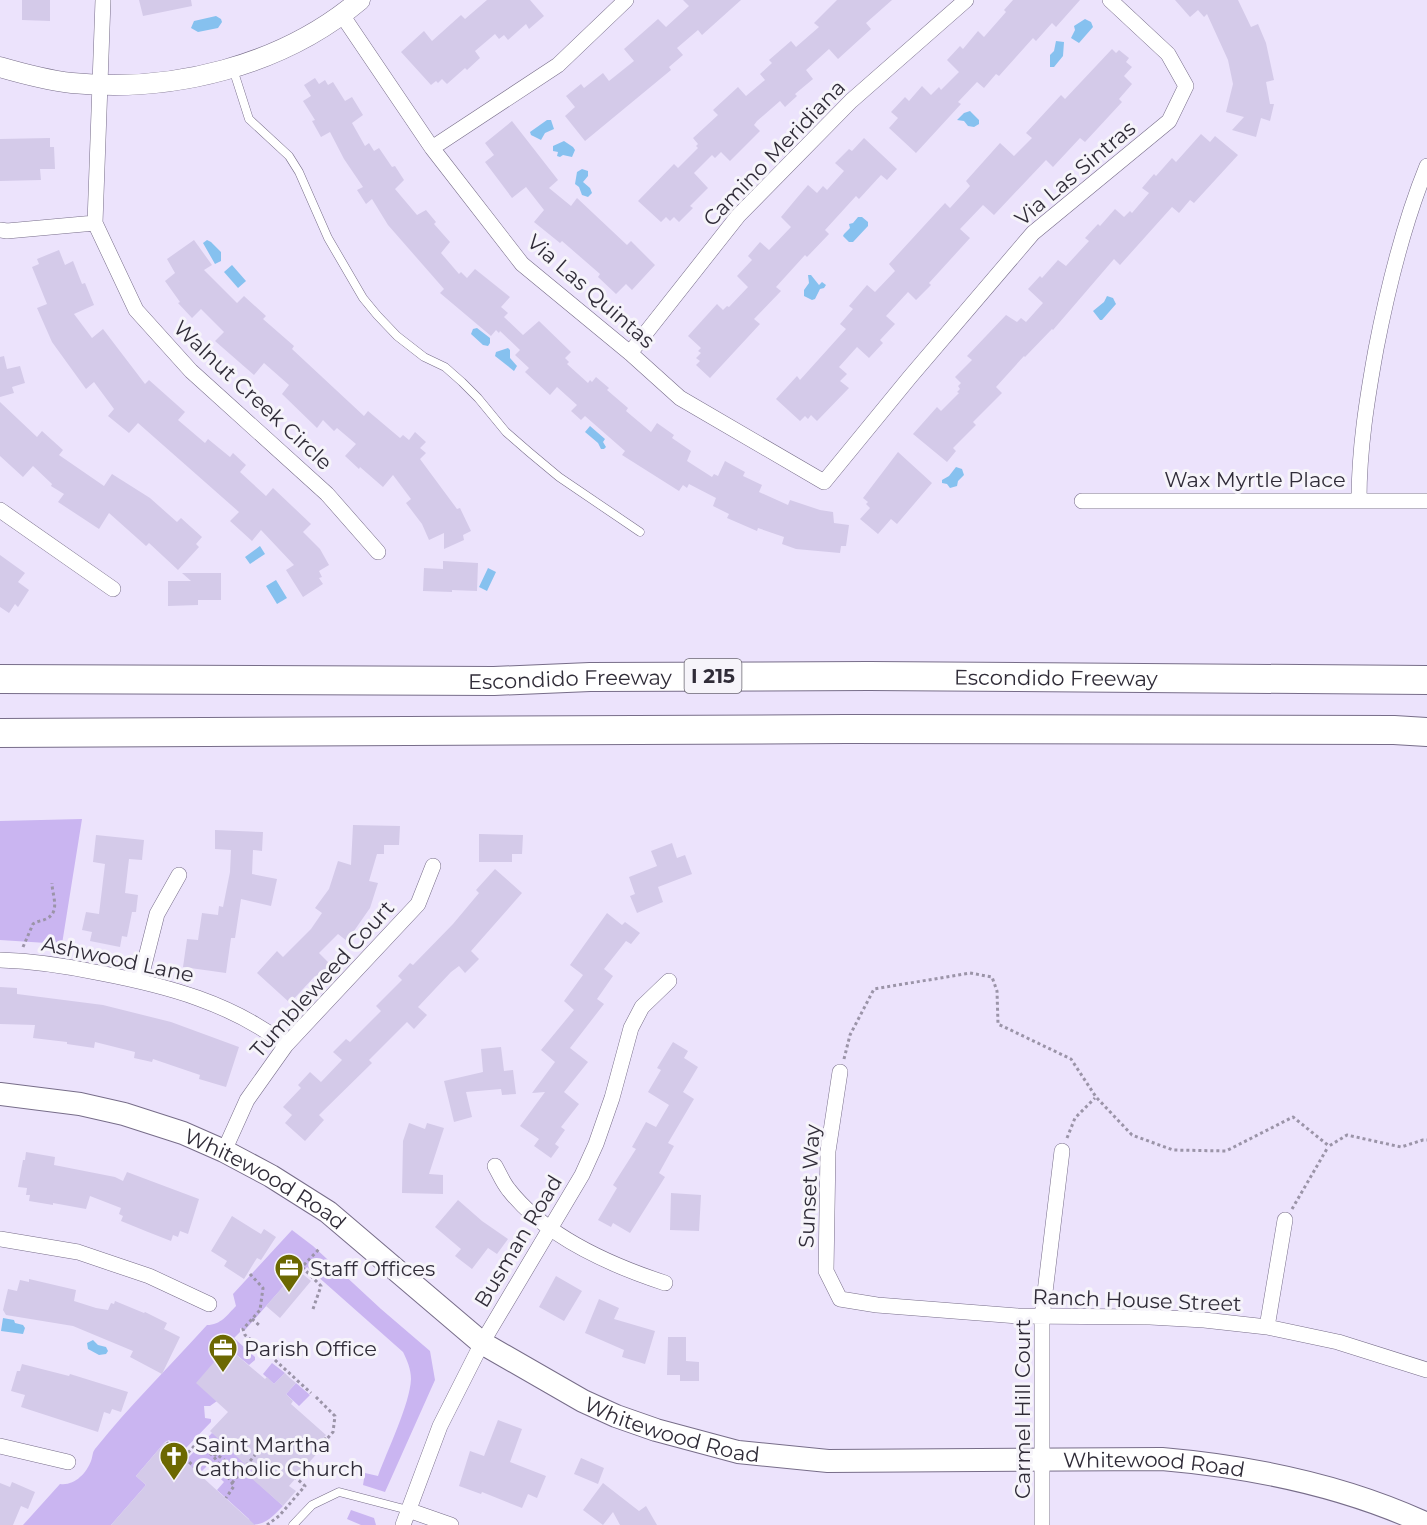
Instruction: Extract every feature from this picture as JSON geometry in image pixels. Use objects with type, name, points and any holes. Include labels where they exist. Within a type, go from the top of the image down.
[{"type":"highway","name":"Escondido Freeway","points":[[0,679],[494,681],[590,677],[869,676],[1427,680]]},
{"type":"highway","points":[[0,733],[834,729],[1394,730],[1427,732]]},
{"type":"main road","name":"Whitewood Road","points":[[0,1094],[80,1104],[124,1114],[183,1133],[224,1151],[271,1176],[328,1212],[482,1343],[549,1383],[616,1416],[656,1430],[738,1452],[828,1461],[1162,1459],[1216,1464],[1322,1485],[1376,1503],[1427,1524]]},
{"type":"street","name":"Walnut Creek Circle","points":[[102,0],[95,223],[136,310],[191,371],[327,494],[378,552]]},
{"type":"street","points":[[0,68],[44,79],[100,84],[129,85],[182,80],[232,68],[306,38],[342,15],[360,0]]},
{"type":"street","points":[[432,148],[558,65],[626,0]]},
{"type":"street","name":"Camino Meridiana","points":[[630,353],[738,216],[851,102],[966,0]]},
{"type":"street","name":"Via Las Sintras","points":[[824,482],[1033,233],[1169,121],[1186,86],[1168,54],[1110,0]]},
{"type":"street","name":"Via Las Quintas","points":[[342,15],[432,148],[522,264],[681,398],[824,482]]},
{"type":"street","points":[[1359,500],[1359,467],[1368,396],[1387,291],[1427,166]]},
{"type":"street","points":[[0,230],[95,223]]},
{"type":"street","name":"Wax Myrtle Place","points":[[1083,501],[1427,501]]},
{"type":"street","points":[[0,510],[113,589]]},
{"type":"street","name":"Tumbleweed Court","points":[[224,1151],[248,1100],[286,1045],[418,904],[433,866]]},
{"type":"street","points":[[140,981],[157,914],[179,875]]},
{"type":"street","name":"Ashwood Lane","points":[[0,960],[57,964],[140,981],[208,1000],[263,1028],[286,1045]]},
{"type":"street","name":"Busman Road","points":[[406,1518],[440,1426],[482,1343],[582,1175],[612,1098],[631,1028],[642,1007],[669,981]]},
{"type":"street","name":"Sunset Way","points":[[840,1072],[828,1151],[826,1271],[840,1299]]},
{"type":"street","name":"Carmel Hill Court","points":[[1042,1525],[1042,1317],[1062,1151]]},
{"type":"street","points":[[495,1166],[508,1189],[527,1210],[550,1229],[624,1270],[665,1283]]},
{"type":"street","points":[[1267,1327],[1285,1221]]},
{"type":"street","points":[[0,1239],[78,1252],[149,1276],[209,1304]]},
{"type":"street","name":"Ranch House Street","points":[[840,1299],[877,1305],[1042,1317],[1161,1317],[1267,1327],[1338,1342],[1427,1370]]},
{"type":"street","points":[[0,1446],[68,1462]]},
{"type":"street","points":[[406,1518],[451,1525]]},
{"type":"lane","points":[[232,68],[249,119],[289,156],[328,238],[363,298],[377,315],[397,336],[424,357],[445,367],[462,382],[506,432],[559,477],[640,532]]},
{"type":"lane","points":[[292,1525],[312,1505],[339,1492],[406,1518]]},
{"type":"path","points":[[22,961],[23,943],[33,924],[49,917],[54,911],[52,883]]},
{"type":"path","points":[[840,1072],[850,1035],[874,989],[970,974],[992,977],[997,991],[998,1024],[1071,1059],[1096,1097],[1132,1135],[1173,1150],[1226,1151],[1293,1117],[1329,1146]]},
{"type":"path","points":[[1062,1151],[1075,1118],[1096,1097]]},
{"type":"path","points":[[1285,1221],[1329,1146],[1347,1136],[1401,1147],[1427,1140]]},
{"type":"path","points":[[313,1308],[321,1286],[302,1267],[320,1248]]},
{"type":"path","points":[[250,1275],[263,1288],[260,1310],[243,1329],[245,1335],[268,1354]]},
{"type":"path","points":[[252,1319],[259,1325]]},
{"type":"path","points":[[275,1360],[311,1393]]},
{"type":"path","points":[[316,1397],[335,1416],[333,1432],[326,1440],[324,1438]]},
{"type":"path","points":[[167,1444],[184,1456],[198,1470],[196,1472]]},
{"type":"path","points":[[184,1456],[199,1444],[214,1457],[234,1486],[226,1498]]},
{"type":"path","points":[[214,1457],[216,1454],[241,1472]]},
{"type":"path","points":[[232,1483],[255,1455]]},
{"type":"path","points":[[267,1525],[279,1516],[305,1486],[296,1478]]},
{"type":"shaded area","points":[[82,819],[62,944],[0,940],[0,821]]},
{"type":"shaded area","points":[[292,1230],[313,1246],[430,1351],[435,1380],[385,1492],[363,1485],[365,1473],[378,1476],[392,1441],[410,1389],[411,1379],[408,1365],[403,1352],[307,1267],[302,1273],[298,1270],[245,1330],[240,1328],[240,1332],[234,1338],[255,1357],[255,1360],[249,1365],[227,1347],[217,1401],[210,1406],[204,1406],[205,1418],[211,1419],[211,1422],[184,1450],[180,1451],[169,1440],[165,1442],[136,1476],[146,1485],[111,1525],[23,1525],[60,1484],[70,1483],[83,1475],[89,1466],[94,1450],[108,1433],[207,1325],[212,1325],[227,1316],[236,1306],[233,1294]]},
{"type":"shaded area","points":[[272,1363],[285,1373],[274,1384],[263,1374]]},
{"type":"shaded area","points":[[296,1383],[310,1395],[299,1406],[286,1394]]},
{"type":"shaded area","points":[[212,1433],[262,1462],[250,1476],[283,1506],[269,1519],[251,1525],[249,1519],[217,1490],[224,1482],[207,1466],[199,1474],[185,1461]]},
{"type":"shaded area","points":[[351,1510],[374,1518],[376,1525],[361,1525],[347,1519]]},
{"type":"water","points":[[216,16],[222,22],[218,28],[198,32],[191,28],[194,21]]},
{"type":"water","points":[[1085,19],[1091,22],[1093,27],[1079,43],[1071,38],[1075,30],[1074,26]]},
{"type":"water","points":[[1056,41],[1064,42],[1063,56],[1054,67],[1050,67],[1050,55],[1054,51]]},
{"type":"water","points":[[970,111],[979,120],[979,124],[974,127],[957,120]]},
{"type":"water","points":[[547,120],[551,120],[554,129],[545,133],[541,140],[531,135],[530,132]]},
{"type":"water","points":[[564,141],[575,150],[572,157],[563,155],[560,157],[557,156],[558,152],[553,151],[553,146]]},
{"type":"water","points":[[582,169],[588,171],[588,176],[583,182],[592,193],[588,197],[582,195],[575,184],[577,172]]},
{"type":"water","points":[[858,217],[868,222],[868,226],[853,242],[849,242],[843,236],[850,228],[849,224]]},
{"type":"water","points":[[207,240],[221,252],[221,261],[215,264],[203,243]]},
{"type":"water","points":[[232,265],[246,281],[238,288],[224,272]]},
{"type":"water","points":[[808,275],[811,275],[819,285],[822,282],[826,285],[812,300],[804,296],[804,290],[809,283]]},
{"type":"water","points":[[1107,296],[1113,298],[1116,304],[1100,320],[1093,311],[1104,302]]},
{"type":"water","points":[[477,328],[490,338],[488,346],[483,345],[471,334],[473,329]]},
{"type":"water","points":[[508,348],[510,358],[517,366],[514,371],[495,356],[496,352]]},
{"type":"water","points":[[590,426],[605,439],[604,449],[601,449],[598,443],[585,432]]},
{"type":"water","points":[[956,467],[962,469],[964,475],[958,481],[957,486],[950,488],[947,484],[942,483],[942,480],[949,476]]},
{"type":"water","points":[[260,546],[265,554],[250,564],[245,557]]},
{"type":"water","points":[[488,568],[496,572],[487,591],[479,587]]},
{"type":"water","points":[[276,580],[287,598],[277,604],[266,586]]},
{"type":"water","points":[[3,1318],[23,1325],[25,1328],[23,1334],[1,1331]]},
{"type":"water","points":[[93,1340],[98,1345],[106,1347],[108,1351],[106,1354],[99,1355],[88,1349],[87,1343]]},
{"type":"building","points":[[22,0],[50,0],[50,21],[22,20]]},
{"type":"building","points":[[139,0],[191,0],[192,6],[143,16]]},
{"type":"building","points":[[487,0],[530,0],[544,16],[529,29],[526,24],[508,40],[504,35],[499,39],[495,34],[475,51],[480,58],[467,70],[465,68],[447,84],[442,79],[431,85],[401,52],[424,31],[432,41],[461,15],[465,19]]},
{"type":"building","points":[[683,0],[741,0],[702,35],[698,30],[677,48],[683,55],[669,67],[671,70],[585,141],[565,116],[575,107],[566,96],[581,84],[584,88],[603,73],[609,81],[634,61],[624,49],[658,19],[666,27],[689,6]]},
{"type":"building","points":[[837,0],[892,0],[866,23],[871,29],[838,59],[829,49],[806,70],[813,79],[795,94],[797,96],[785,107],[780,101],[757,121],[754,125],[760,131],[730,161],[721,152],[715,158],[712,155],[694,173],[708,188],[690,206],[693,208],[679,222],[674,217],[670,221],[666,217],[661,222],[638,201],[674,164],[678,168],[698,148],[693,138],[718,115],[713,110],[738,87],[746,96],[765,80],[760,74],[772,63],[769,60],[791,41],[796,47],[819,27],[814,23]]},
{"type":"building","points":[[1013,0],[1080,0],[1056,27],[1052,23],[1036,41],[1033,38],[999,76],[996,74],[984,88],[977,82],[958,102],[961,104],[916,153],[889,128],[898,118],[891,112],[905,97],[909,101],[922,86],[931,95],[939,87],[941,90],[959,72],[947,60],[960,46],[963,49],[978,31],[984,37],[1006,12],[1004,10]]},
{"type":"building","points":[[1175,0],[1238,0],[1251,27],[1258,24],[1266,43],[1274,80],[1266,82],[1270,104],[1274,104],[1270,121],[1261,118],[1256,137],[1232,130],[1244,117],[1226,112],[1233,84],[1228,60],[1207,14],[1204,17],[1198,10],[1190,17]]},
{"type":"building","points":[[1112,49],[1116,53],[1119,50],[1129,58],[1126,62],[1132,67],[1124,76],[1132,84],[1119,99],[1122,102],[1085,142],[1080,138],[1053,167],[1046,160],[994,215],[983,205],[960,229],[970,238],[929,283],[931,285],[916,300],[908,292],[886,316],[895,324],[880,340],[883,343],[869,358],[857,347],[839,367],[847,374],[840,381],[849,388],[817,421],[811,415],[808,419],[805,416],[800,421],[776,399],[797,376],[800,380],[846,329],[840,324],[853,309],[849,306],[867,285],[875,292],[895,271],[889,264],[945,203],[950,208],[970,186],[966,181],[1000,143],[1014,156],[1032,138],[1026,133],[1061,95],[1065,99]]},
{"type":"building","points":[[315,78],[319,84],[325,80],[328,85],[333,82],[345,101],[352,97],[363,115],[352,123],[365,146],[369,143],[374,151],[379,148],[404,180],[395,189],[417,215],[426,210],[436,222],[434,224],[450,242],[441,253],[459,274],[461,272],[467,278],[475,269],[510,297],[501,307],[508,313],[504,317],[523,335],[539,321],[571,352],[565,358],[569,362],[567,364],[588,383],[596,377],[628,408],[626,411],[651,432],[657,423],[674,435],[672,438],[691,451],[687,461],[712,477],[714,474],[718,476],[725,461],[745,472],[743,476],[762,485],[759,492],[788,505],[790,500],[833,512],[834,523],[849,525],[846,546],[841,546],[840,553],[796,549],[782,544],[784,537],[758,528],[757,531],[727,518],[729,514],[713,506],[716,498],[689,484],[687,488],[683,485],[679,491],[622,455],[625,451],[585,416],[581,420],[571,411],[577,405],[557,387],[550,395],[525,372],[529,368],[515,355],[520,350],[500,331],[499,333],[496,330],[491,336],[440,293],[444,289],[388,225],[372,199],[366,204],[357,190],[363,187],[344,159],[330,132],[321,137],[312,121],[315,120],[303,101],[311,96],[304,85]]},
{"type":"building","points":[[512,121],[558,180],[549,188],[571,206],[577,198],[627,245],[631,241],[655,265],[632,290],[626,284],[616,294],[598,277],[600,274],[562,241],[560,243],[534,222],[544,210],[526,187],[512,198],[485,162],[494,155],[485,143]]},
{"type":"building","points":[[1201,134],[1210,142],[1215,136],[1238,155],[1194,203],[1190,200],[1179,213],[1172,207],[1120,265],[1114,259],[1053,330],[1024,356],[996,387],[1002,393],[973,422],[976,425],[953,448],[956,451],[947,462],[913,434],[937,407],[941,411],[959,393],[957,392],[960,389],[958,386],[961,383],[955,377],[972,360],[967,356],[1006,315],[1017,322],[1021,318],[1026,322],[1043,303],[1028,289],[1040,276],[1042,278],[1058,260],[1066,266],[1089,241],[1085,238],[1115,209],[1124,217],[1130,211],[1132,213],[1149,193],[1142,188],[1154,174],[1156,176],[1172,158],[1176,162]]},
{"type":"building","points":[[50,138],[50,147],[54,147],[55,169],[40,169],[41,180],[0,181],[0,139]]},
{"type":"building","points":[[864,138],[897,169],[887,180],[881,175],[859,199],[856,196],[825,230],[829,234],[807,257],[805,255],[776,287],[781,291],[754,319],[760,324],[710,378],[696,365],[700,361],[696,358],[701,353],[698,351],[701,348],[688,336],[717,304],[723,310],[729,307],[748,287],[737,276],[752,260],[748,256],[760,242],[769,250],[791,227],[781,217],[796,199],[808,185],[817,193],[823,186],[827,190],[844,171],[835,163],[849,149],[852,151]]},
{"type":"building","points":[[194,240],[212,265],[204,270],[237,303],[244,296],[266,316],[263,319],[294,346],[292,349],[364,416],[368,411],[400,438],[403,435],[409,440],[415,432],[426,442],[420,448],[426,453],[420,459],[457,509],[460,508],[471,531],[463,535],[464,540],[444,549],[444,533],[429,540],[422,524],[406,503],[411,499],[393,475],[383,487],[360,467],[359,469],[345,456],[356,444],[337,428],[334,431],[323,420],[317,428],[282,394],[289,385],[264,363],[254,375],[215,341],[224,332],[201,309],[192,318],[178,303],[180,302],[165,281],[175,273],[167,259]]},
{"type":"building","points":[[59,250],[65,265],[73,261],[94,305],[74,314],[92,338],[103,329],[145,384],[149,380],[185,412],[178,420],[205,443],[208,439],[230,457],[233,453],[246,465],[240,472],[266,496],[273,488],[311,524],[303,532],[320,549],[329,565],[319,571],[322,577],[319,578],[323,584],[303,597],[286,570],[294,565],[261,530],[252,541],[230,521],[239,512],[138,423],[129,433],[108,416],[114,409],[94,382],[86,389],[52,342],[37,308],[47,304],[32,267],[39,264],[37,259]]},
{"type":"building","points":[[4,356],[7,369],[20,366],[25,383],[12,387],[14,393],[0,397],[0,357]]},
{"type":"building","points":[[0,402],[37,437],[42,431],[63,450],[59,455],[104,486],[112,474],[150,498],[177,522],[181,518],[202,537],[196,544],[199,547],[178,570],[149,543],[146,546],[109,513],[99,529],[58,502],[64,494],[51,486],[52,484],[33,466],[23,477],[0,456]]},
{"type":"building","points":[[898,452],[932,483],[897,524],[891,519],[878,534],[860,519],[870,508],[866,504],[868,502],[863,498]]},
{"type":"building","points":[[0,555],[25,573],[18,582],[29,590],[18,607],[15,604],[9,613],[0,607]]},
{"type":"building","points":[[443,561],[478,563],[477,591],[423,591],[424,568],[443,569]]},
{"type":"building","points":[[182,573],[221,573],[221,600],[198,600],[198,605],[168,606],[168,581],[191,581]]},
{"type":"building","points":[[353,825],[400,826],[399,845],[384,845],[384,854],[377,854],[369,881],[378,883],[370,908],[347,941],[338,934],[319,953],[330,964],[317,978],[315,976],[290,1003],[257,973],[277,951],[283,957],[311,929],[322,913],[315,908],[329,889],[338,861],[351,865]]},
{"type":"building","points":[[215,830],[263,832],[262,851],[253,850],[252,874],[277,879],[271,906],[241,899],[235,938],[231,938],[226,973],[183,967],[187,939],[198,940],[202,913],[218,915],[219,906],[223,907],[230,872],[231,850],[215,849]]},
{"type":"building","points":[[479,834],[523,835],[522,854],[512,854],[512,862],[479,862]]},
{"type":"building","points":[[96,835],[144,840],[142,860],[129,859],[125,893],[138,895],[136,912],[132,912],[127,937],[122,936],[120,947],[90,941],[92,932],[82,930],[86,912],[99,914],[105,864],[93,862]]},
{"type":"building","points":[[672,843],[677,858],[685,855],[692,874],[658,887],[663,902],[637,913],[630,896],[635,894],[629,877],[657,866],[651,851]]},
{"type":"building","points":[[495,869],[522,893],[471,951],[479,959],[465,973],[459,966],[451,972],[418,1007],[427,1015],[414,1029],[407,1022],[369,1060],[372,1063],[319,1115],[324,1120],[305,1141],[285,1123],[292,1115],[283,1107],[301,1088],[298,1085],[310,1072],[321,1082],[342,1060],[333,1052],[346,1039],[350,1042],[381,1011],[376,1006],[402,980],[398,976],[410,963],[413,965],[453,924],[479,893],[476,890]]},
{"type":"building","points":[[607,913],[622,925],[625,922],[640,933],[631,944],[626,941],[604,969],[613,976],[597,999],[604,1004],[570,1048],[588,1062],[564,1092],[579,1104],[561,1127],[565,1130],[555,1144],[559,1147],[551,1158],[534,1146],[539,1139],[520,1126],[545,1092],[532,1093],[555,1062],[541,1050],[574,1010],[564,1001],[583,975],[570,965]]},
{"type":"building","points":[[0,987],[17,988],[17,994],[103,1005],[171,1022],[239,1047],[226,1087],[199,1079],[200,1075],[153,1059],[152,1062],[134,1058],[135,1052],[95,1042],[94,1048],[33,1038],[35,1025],[0,1024]]},
{"type":"building","points":[[673,1042],[688,1051],[684,1058],[698,1067],[683,1092],[694,1099],[668,1143],[674,1146],[659,1173],[665,1177],[630,1233],[613,1223],[611,1227],[598,1220],[617,1188],[613,1185],[636,1149],[632,1147],[646,1122],[656,1127],[669,1105],[648,1092],[661,1070],[657,1068]]},
{"type":"building","points":[[501,1047],[504,1071],[513,1070],[516,1094],[502,1095],[501,1089],[466,1092],[472,1117],[454,1122],[444,1081],[483,1072],[481,1049]]},
{"type":"building","points":[[409,1123],[425,1129],[427,1123],[444,1128],[429,1174],[443,1175],[443,1194],[402,1193],[403,1141]]},
{"type":"building","points":[[26,1152],[55,1157],[54,1165],[115,1177],[123,1181],[127,1172],[199,1199],[188,1234],[180,1231],[178,1237],[173,1235],[171,1241],[121,1221],[123,1216],[119,1214],[121,1208],[90,1196],[86,1209],[29,1201],[30,1195],[26,1195],[27,1188],[18,1187]]},
{"type":"building","points":[[671,1193],[701,1195],[699,1231],[670,1230]]},
{"type":"building","points":[[458,1200],[508,1239],[497,1254],[488,1248],[472,1269],[455,1256],[461,1249],[435,1227]]},
{"type":"building","points":[[232,1216],[261,1234],[264,1229],[276,1237],[261,1260],[257,1258],[244,1279],[224,1266],[227,1261],[211,1251]]},
{"type":"building","name":"Staff Offices","points":[[298,1270],[311,1281],[280,1318],[266,1306]]},
{"type":"building","points":[[556,1276],[582,1291],[564,1321],[539,1307]]},
{"type":"building","points":[[29,1279],[76,1290],[74,1301],[108,1310],[111,1303],[114,1304],[115,1301],[167,1323],[164,1329],[180,1337],[162,1374],[130,1357],[133,1351],[73,1326],[6,1315],[3,1310],[8,1289],[17,1291],[20,1280],[29,1282]]},
{"type":"building","points":[[599,1299],[619,1308],[614,1319],[655,1331],[645,1364],[622,1357],[624,1350],[585,1333]]},
{"type":"building","points":[[668,1337],[686,1337],[686,1361],[699,1362],[699,1381],[680,1381],[680,1375],[667,1375]]},
{"type":"building","points":[[227,1347],[274,1384],[285,1373],[296,1383],[286,1394],[293,1401],[291,1404],[326,1435],[315,1448],[319,1451],[289,1486],[296,1491],[283,1506],[249,1476],[253,1472],[210,1431],[228,1412],[196,1383]]},
{"type":"building","points":[[22,1364],[69,1376],[70,1374],[128,1392],[121,1412],[112,1409],[110,1414],[104,1412],[98,1432],[21,1407],[25,1395],[11,1391],[17,1371],[20,1371]]},
{"type":"building","points":[[498,1420],[522,1429],[510,1462],[546,1476],[537,1498],[528,1494],[522,1508],[482,1492],[481,1494],[459,1486],[470,1451],[484,1456]]},
{"type":"building","name":"Saint Martha Catholic Church","points":[[165,1442],[255,1525],[111,1525],[146,1485],[136,1476]]},
{"type":"building","points":[[581,1458],[604,1468],[598,1484],[574,1474]]},
{"type":"building","points":[[12,1482],[35,1492],[28,1509],[21,1506],[13,1525],[0,1525],[0,1483],[10,1487]]},
{"type":"building","points":[[603,1483],[639,1511],[646,1506],[657,1525],[620,1525],[613,1512],[603,1525],[583,1510]]},
{"type":"place","name":"Staff Offices","points":[[289,1294]]},
{"type":"place","name":"Parish Office","points":[[223,1374]]},
{"type":"place","name":"Saint Martha Catholic Church","points":[[174,1482]]}]
